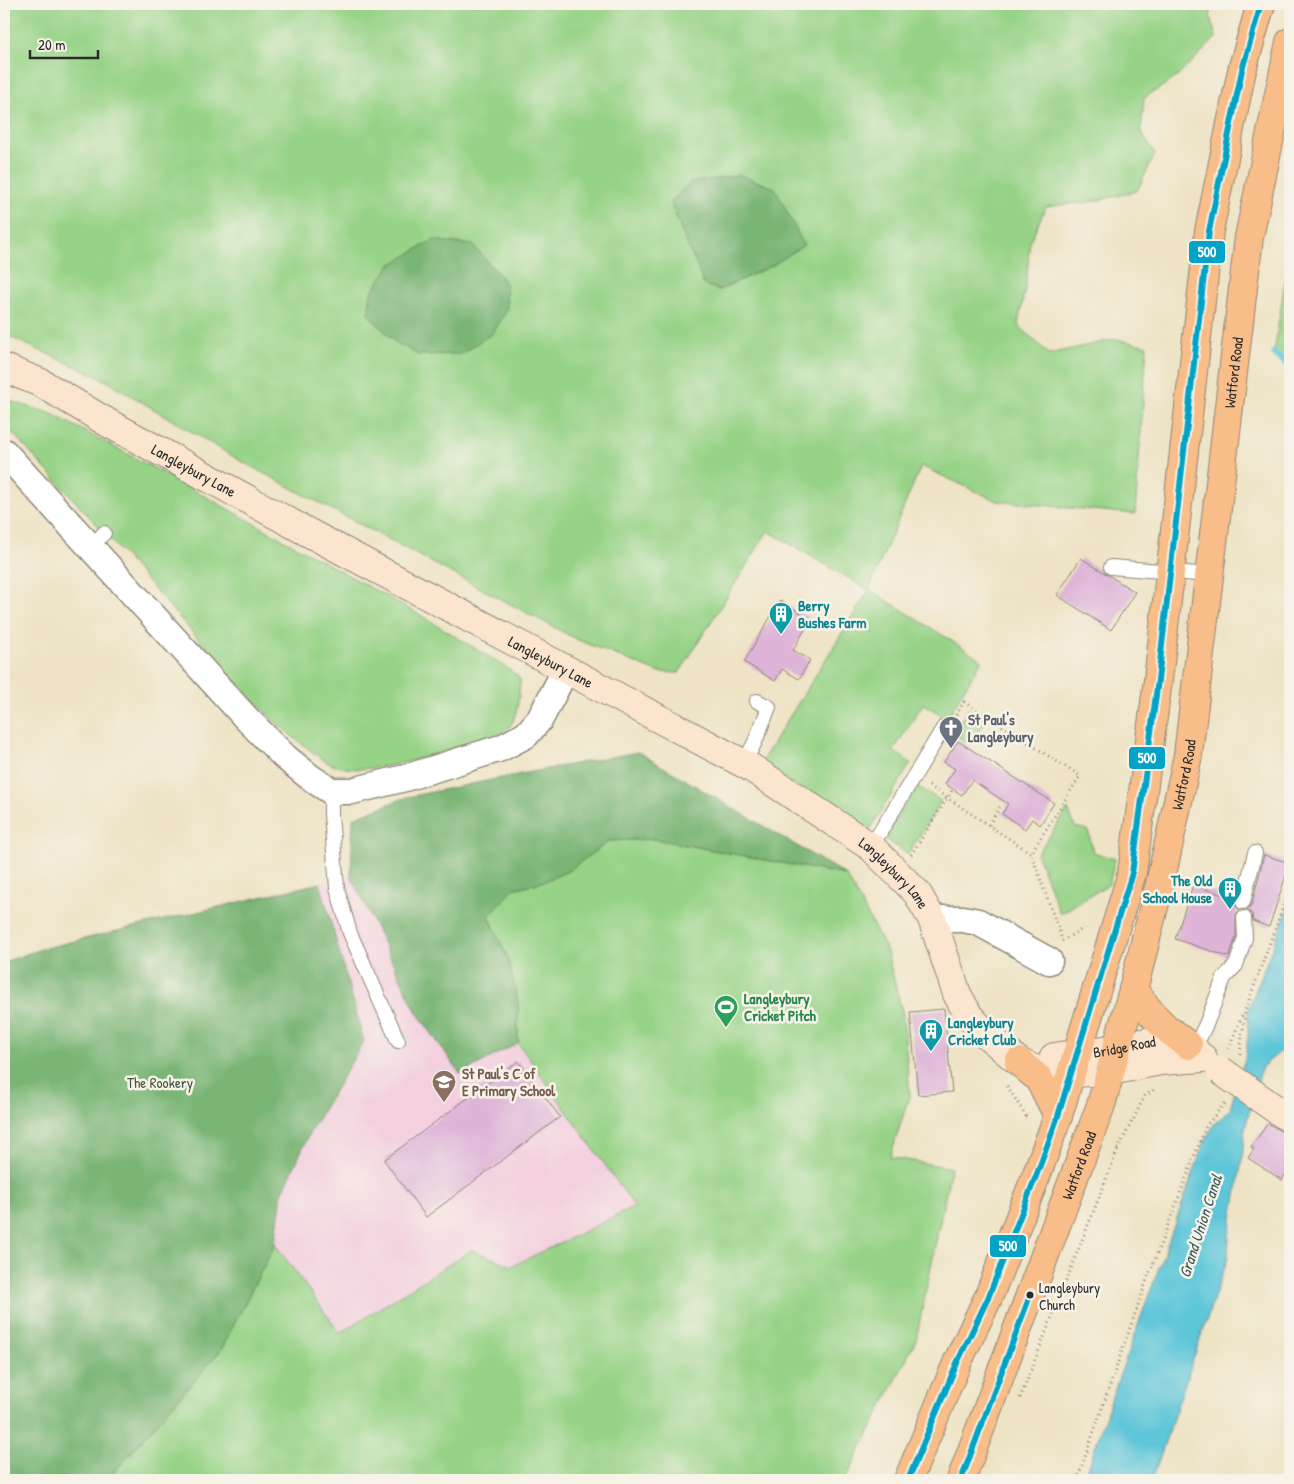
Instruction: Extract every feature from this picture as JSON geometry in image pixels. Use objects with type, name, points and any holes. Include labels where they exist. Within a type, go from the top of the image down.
[{"type":"highway","points":[[908,1480],[957,1362],[988,1298],[1058,1116],[1132,873],[1158,680],[1210,231],[1242,70],[1262,4]]},
{"type":"highway","name":"Watford Road","points":[[961,1480],[1102,1105],[1161,879],[1188,755],[1249,237],[1290,42]]},
{"type":"highway","points":[[1133,990],[1166,1028],[1213,1058]]},
{"type":"highway","points":[[1013,1056],[1038,1078],[1058,1116]]},
{"type":"street","name":"Langleybury Lane","points":[[4,368],[40,383],[110,424],[311,534],[744,763],[871,846],[917,893],[932,919],[957,994],[969,1016],[986,1034],[1013,1056]]},
{"type":"street","points":[[4,452],[98,540],[247,719],[285,757],[331,791],[352,791],[405,778],[501,748],[526,735],[540,719],[566,669]]},
{"type":"street","points":[[932,919],[963,919],[978,922],[1055,950]]},
{"type":"street","name":"Bridge Road","points":[[1013,1056],[1034,1069],[1114,1059],[1142,1042],[1161,1040],[1213,1058],[1282,1113]]},
{"type":"lane","points":[[1111,566],[1210,575]]},
{"type":"lane","points":[[744,763],[769,707],[757,701]]},
{"type":"lane","points":[[871,846],[944,727]]},
{"type":"lane","points":[[331,791],[337,888],[350,933],[398,1041]]},
{"type":"lane","points":[[1243,902],[1255,853]]},
{"type":"lane","points":[[1213,1058],[1197,1043],[1224,978],[1236,966],[1245,938],[1244,918]]},
{"type":"path","points":[[944,727],[951,724],[964,702],[1080,776],[1031,853]]},
{"type":"path","points":[[914,777],[1031,853],[1055,950]]},
{"type":"path","points":[[910,857],[953,789]]},
{"type":"path","points":[[988,825],[1001,805]]},
{"type":"path","points":[[1213,1058],[1245,1011],[1290,888]]},
{"type":"path","points":[[1213,1058],[1245,1011]]},
{"type":"path","points":[[1018,1405],[1118,1149],[1145,1096],[1160,1085]]},
{"type":"path","points":[[1077,1480],[1146,1282],[1206,1126],[1227,1101]]},
{"type":"path","points":[[1109,1146],[1118,1149]]},
{"type":"shaded area","name":"St Paul's C of E Primary School","points":[[351,876],[416,1011],[461,1074],[518,1043],[635,1207],[512,1266],[472,1250],[340,1333],[275,1244],[282,1194],[310,1132],[364,1041],[320,883]]},
{"type":"green space","points":[[4,4],[1213,4],[1210,16],[1216,38],[1177,77],[1144,98],[1141,132],[1155,154],[1137,191],[1096,201],[1046,207],[1030,241],[1026,284],[1018,325],[1049,354],[1116,339],[1147,346],[1135,514],[997,501],[921,466],[869,589],[982,660],[947,718],[923,704],[893,751],[911,763],[869,831],[760,764],[869,590],[768,531],[679,673],[658,672],[578,640],[239,460],[105,380],[4,334]],"holes":[[[671,202],[804,245],[773,265],[719,290],[704,285]]]},
{"type":"green space","points":[[740,175],[775,188],[804,245],[773,265],[719,290],[704,285],[671,202],[689,183]]},
{"type":"green space","points":[[433,240],[473,245],[506,283],[507,310],[493,333],[461,354],[418,355],[394,341],[368,314],[371,293],[390,265]]},
{"type":"green space","points":[[1290,248],[1290,366],[1274,353]]},
{"type":"green space","points":[[4,399],[52,414],[152,467],[422,616],[512,671],[520,679],[518,703],[513,722],[500,734],[484,740],[426,757],[378,768],[347,768],[333,765],[318,756],[280,726],[247,694],[107,536],[4,424]]},
{"type":"green space","points":[[968,709],[986,721],[970,745],[953,733]]},
{"type":"green space","points":[[638,752],[846,875],[654,839],[609,841],[568,871],[545,881],[513,889],[489,916],[508,959],[518,1002],[518,1043],[460,1074],[416,1011],[351,876],[353,818],[407,797]]},
{"type":"green space","points":[[917,786],[941,801],[908,854],[884,838]]},
{"type":"green space","points":[[1068,809],[1075,827],[1088,830],[1093,852],[1115,859],[1109,884],[1060,914],[1037,854]]},
{"type":"green space","points":[[654,839],[846,875],[886,949],[903,1015],[910,1094],[890,1157],[951,1168],[916,1340],[845,1480],[107,1480],[221,1350],[275,1244],[340,1333],[472,1250],[512,1266],[635,1207],[518,1043],[518,1002],[508,959],[489,916],[513,889],[545,881],[568,871],[609,841]]},
{"type":"green space","name":"The Rookery","points":[[320,883],[364,1041],[310,1132],[282,1194],[275,1244],[221,1350],[107,1480],[4,1480],[4,962],[41,949]]},
{"type":"water","name":"Grand Union Canal","points":[[1290,903],[1290,1033],[1282,1050],[1262,1067],[1245,1128],[1242,1160],[1229,1236],[1228,1257],[1152,1480],[1084,1480],[1113,1394],[1206,1138],[1215,1123],[1229,1111],[1245,1059],[1248,1036],[1248,1010]]},
{"type":"building","points":[[1081,558],[1135,592],[1111,630],[1057,595]]},
{"type":"building","name":"Berry Bushes Farm","points":[[780,601],[811,619],[793,650],[810,660],[799,679],[782,669],[775,681],[744,662]]},
{"type":"building","points":[[958,741],[1054,803],[1040,825],[1032,819],[1025,829],[1002,814],[1008,804],[972,780],[962,795],[945,784],[955,769],[944,762]]},
{"type":"building","points":[[1264,855],[1290,863],[1269,927],[1253,921],[1252,914],[1247,910],[1252,904]]},
{"type":"building","points":[[1193,885],[1235,899],[1235,905],[1240,910],[1236,914],[1236,937],[1229,957],[1175,939]]},
{"type":"building","name":"Langleybury Cricket Club","points":[[944,1009],[952,1092],[918,1095],[910,1012]]},
{"type":"building","points":[[518,1061],[560,1117],[426,1217],[384,1160]]},
{"type":"building","points":[[1268,1123],[1290,1137],[1290,1167],[1282,1180],[1248,1158],[1254,1149],[1251,1147]]},
{"type":"waterway","points":[[1274,353],[1290,366]]},
{"type":"transit line","name":"500","points":[[908,1480],[957,1363],[988,1298],[1038,1171],[1058,1116],[1132,873],[1158,680],[1209,231],[1242,70],[1261,4]]},
{"type":"transit line","name":"500","points":[[961,1480],[1031,1293]]},
{"type":"place","name":"Berry Bushes Farm","points":[[781,635]]},
{"type":"place","name":"St Paul's Langleybury","points":[[951,749]]},
{"type":"place","name":"The Old School House","points":[[1230,910]]},
{"type":"place","name":"Langleybury Cricket Pitch","points":[[726,1028]]},
{"type":"place","name":"Langleybury Cricket Club","points":[[931,1052]]},
{"type":"place","name":"St Paul's C of E Primary School","points":[[444,1103]]},
{"type":"place","name":"Langleybury Church","points":[[1030,1295]]}]
